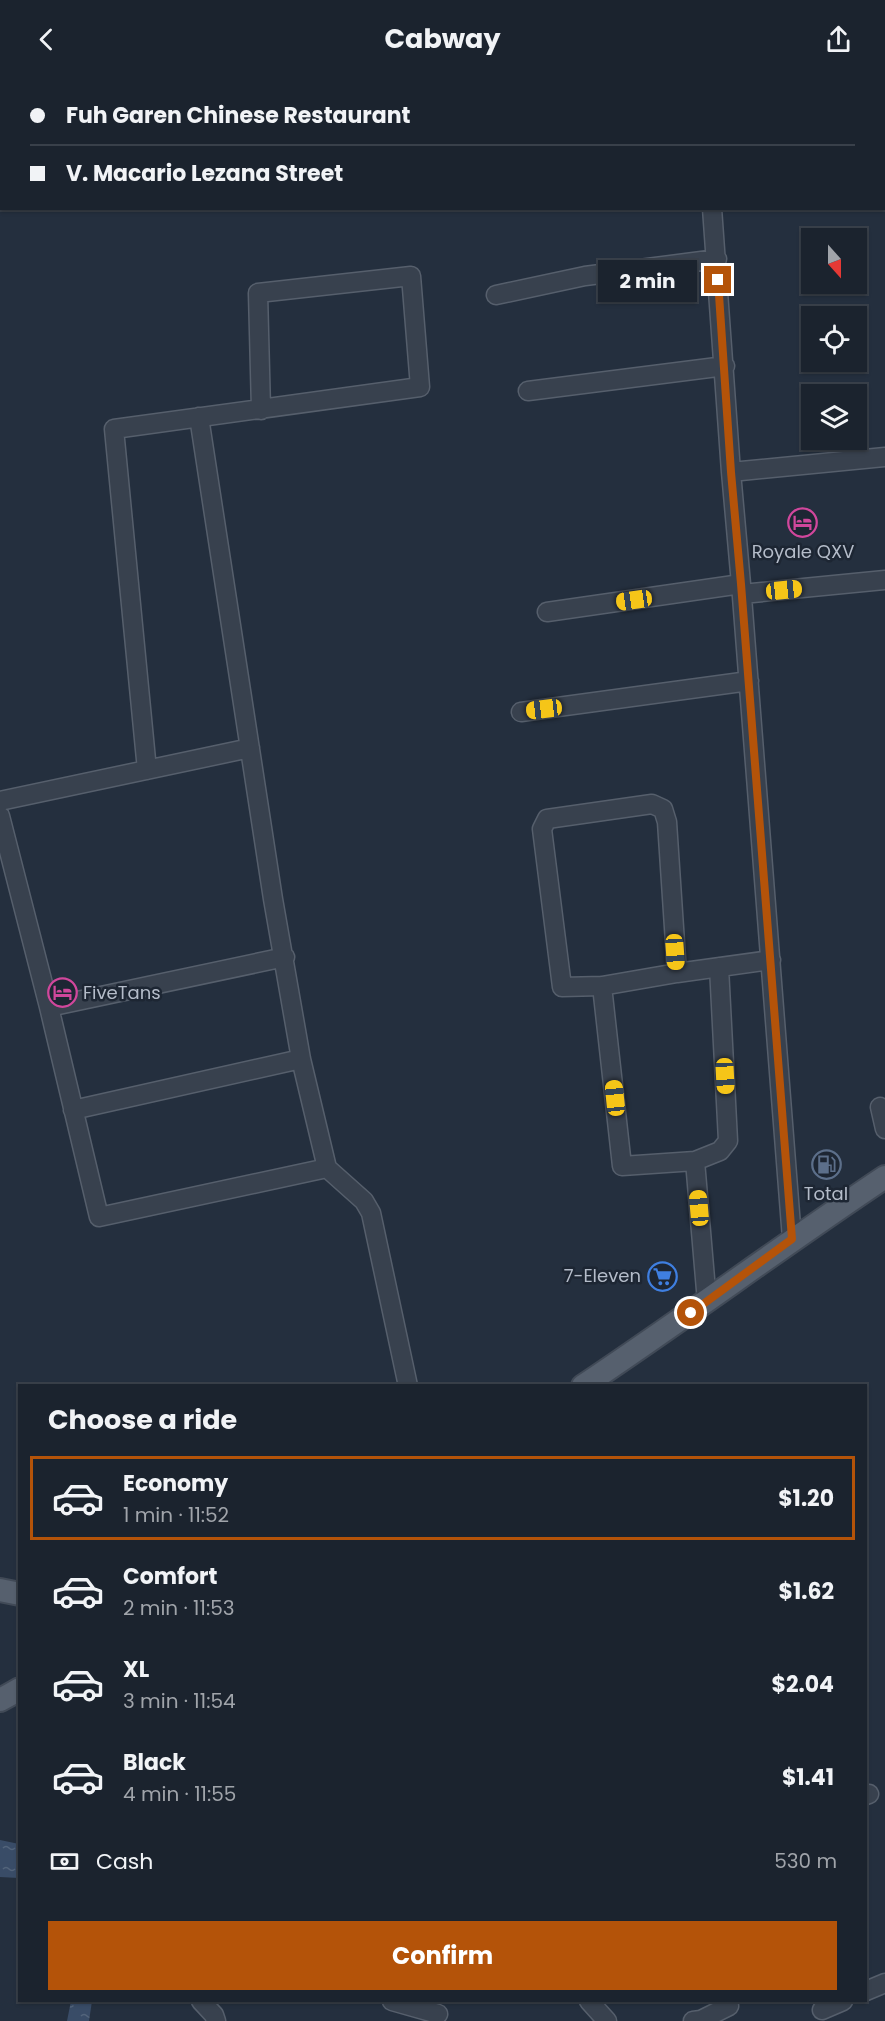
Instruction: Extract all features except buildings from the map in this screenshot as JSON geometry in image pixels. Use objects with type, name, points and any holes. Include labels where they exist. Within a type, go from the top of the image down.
[{"type":"main road","points":[[586,1384],[707,1302],[792,1239],[885,1177]]},
{"type":"main road","points":[[0,1590],[18,1594]]},
{"type":"main road","points":[[0,1700],[18,1690]]},
{"type":"street","points":[[712,210],[792,1239]]},
{"type":"street","points":[[496,295],[585,276],[717,259]]},
{"type":"street","points":[[147,770],[114,429],[261,410],[420,387],[411,276],[258,293],[261,410]]},
{"type":"street","points":[[528,391],[724,366]]},
{"type":"street","points":[[199,417],[273,898],[301,1059],[327,1168],[364,1201],[371,1213],[408,1384]]},
{"type":"street","points":[[731,472],[885,457]]},
{"type":"street","points":[[548,612],[742,589],[885,580]]},
{"type":"street","points":[[521,712],[749,681]]},
{"type":"street","points":[[0,801],[250,748]]},
{"type":"street","points":[[676,973],[667,822],[663,809],[652,804],[547,819],[542,829],[562,987],[602,986],[771,960]]},
{"type":"street","points":[[0,816],[99,1217],[327,1168]]},
{"type":"street","points":[[49,1007],[285,957]]},
{"type":"street","points":[[602,986],[622,1166],[695,1161],[720,1151],[728,1142],[719,967]]},
{"type":"street","points":[[73,1110],[301,1059]]},
{"type":"street","points":[[880,1107],[885,1129]]},
{"type":"street","points":[[695,1161],[707,1302]]},
{"type":"street","points":[[867,1991],[885,1983]]},
{"type":"street","points":[[202,2002],[214,2015],[216,2021]]},
{"type":"street","points":[[394,2002],[406,2007],[437,2012]]},
{"type":"street","points":[[590,2002],[607,2021]]},
{"type":"street","points":[[822,2010],[841,2002]]},
{"type":"street","points":[[693,2021],[729,2006]]},
{"type":"water","points":[[0,1840],[18,1844],[18,1878],[0,1877]]},
{"type":"water","points":[[71,2002],[92,2002],[89,2021],[67,2021]]},
{"type":"place","name":"Royale QXV","points":[[803,523]]},
{"type":"place","name":"FiveTans","points":[[62,993]]},
{"type":"place","name":"Total","points":[[826,1165]]},
{"type":"place","name":"7-Eleven","points":[[662,1276]]},
{"type":"route","points":[[691,1313],[792,1239],[731,472],[718,280]]}]
